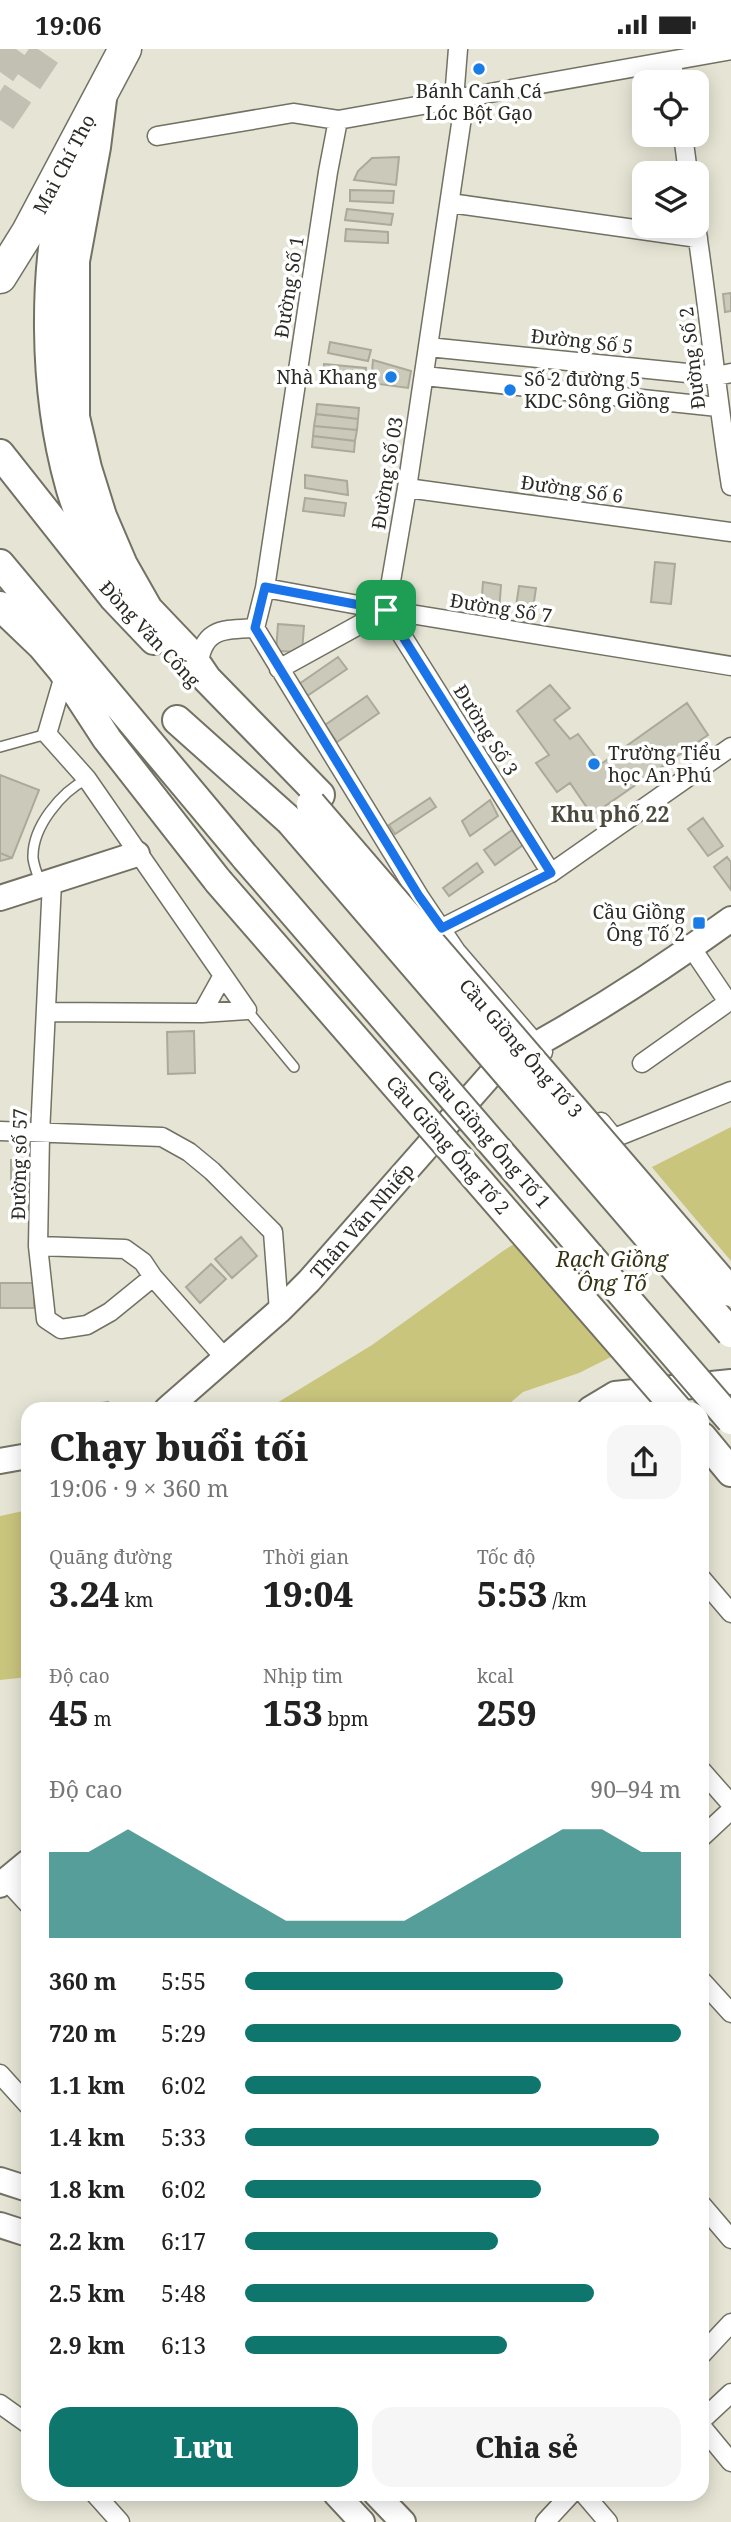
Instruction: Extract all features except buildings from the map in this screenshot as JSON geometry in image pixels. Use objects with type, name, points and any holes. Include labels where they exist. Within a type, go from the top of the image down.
[{"type":"highway","name":"Mai Chí Thọ","points":[[0,278],[22,244],[125,49]]},
{"type":"main road","name":"Đồng Văn Cống","points":[[103,90],[96,147],[75,261],[75,417],[98,504],[123,565],[148,608],[193,659],[206,680],[307,807]]},
{"type":"main road","points":[[74,144],[60,198],[53,254],[49,355],[58,429],[70,487],[114,598]]},
{"type":"main road","name":"Đồng Văn Cống","points":[[0,454],[114,598],[307,807]]},
{"type":"main road","name":"Cầu Giồng Ông Tố 1","points":[[0,564],[246,857],[731,1420]]},
{"type":"main road","points":[[0,606],[42,646],[70,681]]},
{"type":"main road","name":"Cầu Giồng Ống Tố 2","points":[[70,681],[107,739],[218,881],[671,1402]]},
{"type":"main road","points":[[179,721],[307,807],[731,1333]]},
{"type":"main road","name":"Cầu Giồng Ông Tố 3","points":[[307,807],[731,1272]]},
{"type":"main road","name":"Cầu Giồng Ông Tố 3","points":[[307,807],[731,1292]]},
{"type":"main road","points":[[709,1445],[731,1472]]},
{"type":"street","name":"Đường Số 03","points":[[386,610],[450,202],[460,98],[458,49]]},
{"type":"street","points":[[157,136],[293,113],[338,120],[731,50]]},
{"type":"street","points":[[672,62],[673,70]]},
{"type":"street","name":"Đường Số 1","points":[[255,628],[265,587],[338,120]]},
{"type":"street","points":[[450,202],[632,224]]},
{"type":"street","name":"Đường Số 2","points":[[698,238],[724,375],[719,407],[731,486]]},
{"type":"street","name":"Đường Số 5","points":[[428,347],[724,375]]},
{"type":"street","points":[[424,376],[719,407]]},
{"type":"street","name":"Đường Số 6","points":[[407,488],[731,532]]},
{"type":"street","name":"Đường Số 7","points":[[265,587],[386,610],[731,666]]},
{"type":"street","points":[[279,669],[386,610]]},
{"type":"street","name":"Đường Số 3","points":[[386,610],[551,873]]},
{"type":"street","points":[[193,659],[215,633],[255,628],[419,896],[456,951],[614,1138],[731,1091]]},
{"type":"street","points":[[70,681],[61,686],[47,734],[87,779],[247,1010]]},
{"type":"street","points":[[442,928],[551,873],[731,747]]},
{"type":"street","points":[[0,898],[137,854]]},
{"type":"street","name":"Đường số 57","points":[[47,883],[47,1012],[40,1134],[38,1246],[46,1319],[61,1329],[87,1325],[110,1312],[153,1277]]},
{"type":"street","name":"Thân Văn Nhiếp","points":[[175,1402],[279,1311],[309,1281],[500,1064],[537,1045],[731,919]]},
{"type":"street","points":[[642,1063],[730,1001],[691,947]]},
{"type":"street","points":[[202,1013],[222,977]]},
{"type":"street","points":[[47,1012],[202,1013],[247,1010]]},
{"type":"street","points":[[0,1131],[162,1137],[189,1152],[212,1171],[273,1232],[279,1311]]},
{"type":"street","points":[[38,1246],[125,1249],[143,1262],[153,1277],[224,1357]]},
{"type":"street","points":[[602,1402],[615,1394],[731,1382]]},
{"type":"street","points":[[0,1461],[21,1456]]},
{"type":"street","points":[[709,1587],[731,1613]]},
{"type":"street","points":[[709,1779],[731,1804]]},
{"type":"street","points":[[709,1830],[731,1810]]},
{"type":"street","points":[[21,1868],[3,1883],[21,1898]]},
{"type":"street","points":[[709,1995],[731,2013]]},
{"type":"street","points":[[0,2074],[21,2097]]},
{"type":"street","points":[[0,2180],[21,2187]]},
{"type":"street","points":[[709,2213],[731,2239]]},
{"type":"street","points":[[0,2225],[21,2232]]},
{"type":"street","points":[[709,2347],[731,2323]]},
{"type":"street","points":[[709,2413],[731,2393]]},
{"type":"street","points":[[0,2404],[21,2419]]},
{"type":"street","points":[[709,2435],[731,2462]]},
{"type":"street","points":[[101,2501],[120,2522]]},
{"type":"street","points":[[342,2501],[362,2522]]},
{"type":"street","points":[[383,2501],[403,2522]]},
{"type":"street","points":[[545,2522],[564,2501]]},
{"type":"street","points":[[590,2501],[608,2522]]},
{"type":"lane","points":[[0,747],[47,734]]},
{"type":"lane","points":[[47,883],[36,872],[33,856],[38,834],[61,799],[74,786],[87,779]]},
{"type":"lane","points":[[247,1010],[294,1066]]},
{"type":"water","name":"Rạch Giồng Ông Tố","points":[[731,1127],[731,1297],[579,1373],[523,1392],[511,1402],[278,1402],[372,1345],[503,1251],[571,1208]]},
{"type":"water","points":[[21,1512],[21,1678],[0,1680],[0,1516]]},
{"type":"pier","points":[[650,1165],[731,1261],[731,1301],[615,1359],[512,1241],[570,1205]]},
{"type":"tunnel","points":[[0,72],[16,49]]},
{"type":"tunnel","points":[[0,120],[48,49]]},
{"type":"place","name":"Bánh Canh Cá Lóc Bột Gạo","points":[[479,69]]},
{"type":"place","name":"Nhà Khang","points":[[391,377]]},
{"type":"place","name":"Số 2 đường 5 KDC Sông Giồng","points":[[510,390]]},
{"type":"place","name":"Trường Tiểu học An Phú","points":[[594,764]]},
{"type":"place","name":"Cầu Giồng Ông Tố 2","points":[[699,923]]},
{"type":"district","name":"Khu phố 22","points":[[610,815]]},
{"type":"route","points":[[265,587],[386,610],[551,873],[442,928],[419,896],[255,628],[265,587]]}]
